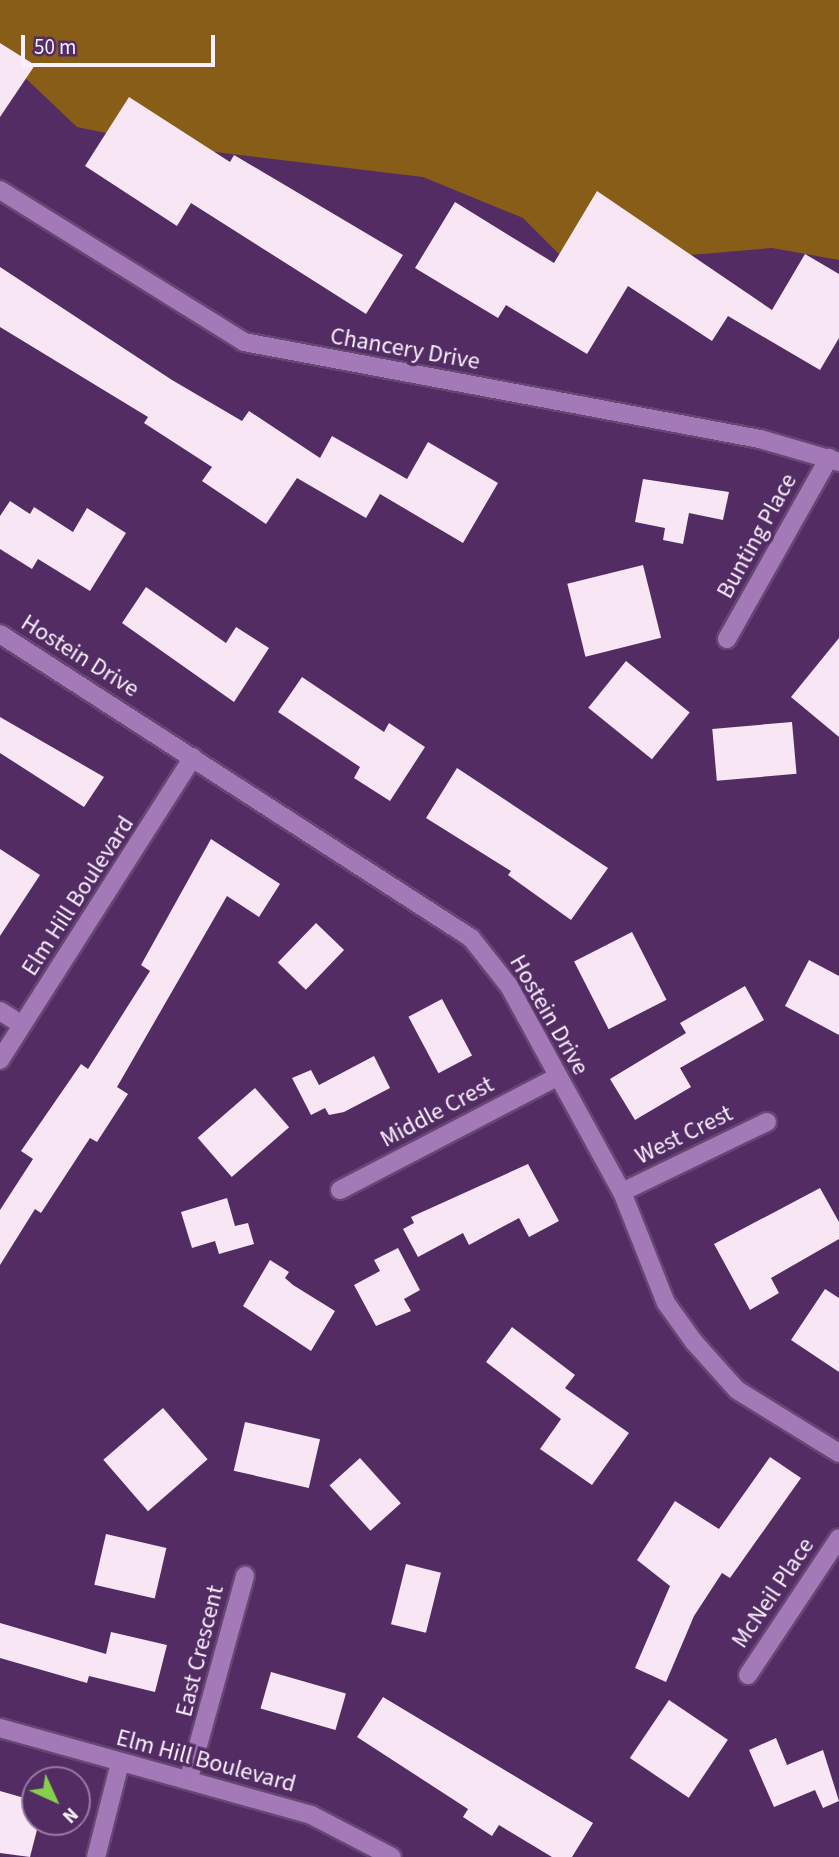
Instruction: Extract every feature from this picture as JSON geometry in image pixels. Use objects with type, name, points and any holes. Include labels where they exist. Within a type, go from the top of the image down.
[{"type":"street","name":"Chancery Drive","points":[[0,190],[244,342],[760,439],[834,460]]},
{"type":"street","name":"Bunting Place","points":[[727,639],[834,460]]},
{"type":"street","name":"Hostein Drive","points":[[0,634],[471,938],[509,986],[622,1192],[666,1303],[694,1342],[737,1390],[839,1453]]},
{"type":"street","name":"Elm Hill Boulevard","points":[[0,1060],[121,879],[193,757]]},
{"type":"street","points":[[0,1011],[22,1025]]},
{"type":"street","name":"Middle Crest","points":[[340,1190],[557,1077]]},
{"type":"street","name":"West Crest","points":[[622,1192],[767,1122]]},
{"type":"street","name":"McNeil Place","points":[[748,1675],[839,1538]]},
{"type":"street","name":"East Crescent","points":[[190,1779],[245,1576]]},
{"type":"street","name":"Elm Hill Boulevard","points":[[0,1728],[312,1815],[392,1857]]},
{"type":"street","points":[[96,1857],[120,1763]]},
{"type":"shaded area","points":[[0,0],[839,0],[839,260],[772,248],[620,261],[559,254],[523,218],[423,177],[174,147],[77,127],[0,54]]},
{"type":"building","points":[[0,43],[35,65],[0,117]]},
{"type":"building","points":[[129,97],[230,162],[234,155],[403,255],[366,314],[191,203],[177,226],[85,166]]},
{"type":"building","points":[[597,191],[772,310],[805,254],[839,274],[839,338],[820,370],[728,316],[712,341],[628,286],[587,354],[506,305],[498,318],[415,268],[455,202],[554,263]]},
{"type":"building","points":[[0,267],[172,380],[242,421],[249,411],[320,458],[332,436],[407,479],[428,442],[498,483],[463,543],[380,494],[366,518],[297,478],[266,524],[202,481],[212,467],[144,423],[148,417],[0,327]]},
{"type":"building","points":[[643,479],[729,492],[723,520],[689,513],[683,544],[663,540],[665,528],[635,522]]},
{"type":"building","points":[[10,501],[30,514],[34,507],[73,532],[87,508],[126,533],[90,591],[38,559],[32,569],[0,549],[0,516]]},
{"type":"building","points":[[643,565],[661,638],[585,657],[567,584]]},
{"type":"building","points":[[146,587],[226,643],[236,627],[269,648],[234,702],[122,623]]},
{"type":"building","points":[[839,638],[839,737],[791,697]]},
{"type":"building","points":[[626,661],[690,713],[652,759],[588,708]]},
{"type":"building","points":[[302,677],[384,732],[389,723],[425,747],[390,801],[354,778],[360,767],[278,712]]},
{"type":"building","points":[[0,717],[104,777],[84,807],[0,753]]},
{"type":"building","points":[[792,722],[797,774],[717,781],[712,729]]},
{"type":"building","points":[[457,768],[608,868],[571,920],[508,875],[511,871],[426,818]]},
{"type":"building","points":[[211,839],[280,884],[259,917],[227,896],[117,1087],[128,1094],[97,1142],[90,1138],[41,1213],[35,1209],[0,1265],[0,1210],[33,1159],[21,1151],[81,1064],[88,1069],[150,971],[141,965]]},
{"type":"building","points":[[0,849],[40,875],[0,936]]},
{"type":"building","points":[[316,923],[344,950],[306,990],[278,963]]},
{"type":"building","points":[[632,932],[667,1000],[609,1029],[574,962]]},
{"type":"building","points":[[809,960],[839,976],[839,1035],[785,1006]]},
{"type":"building","points":[[745,986],[764,1020],[680,1068],[691,1087],[635,1120],[610,1079],[686,1033],[680,1023]]},
{"type":"building","points":[[442,999],[472,1056],[438,1073],[408,1017]]},
{"type":"building","points":[[374,1056],[390,1088],[344,1112],[329,1115],[325,1108],[311,1115],[292,1078],[311,1070],[319,1085]]},
{"type":"building","points":[[255,1088],[289,1127],[232,1177],[198,1138]]},
{"type":"building","points":[[528,1164],[559,1221],[529,1237],[519,1218],[469,1245],[463,1233],[418,1257],[403,1229],[414,1223],[411,1217]]},
{"type":"building","points":[[820,1188],[839,1222],[839,1239],[771,1278],[779,1293],[750,1310],[714,1244]]},
{"type":"building","points":[[227,1198],[235,1226],[248,1223],[254,1244],[219,1254],[215,1241],[192,1248],[181,1212]]},
{"type":"building","points":[[398,1248],[420,1290],[404,1299],[411,1311],[376,1326],[354,1285],[380,1271],[374,1260]]},
{"type":"building","points":[[270,1260],[289,1272],[285,1278],[293,1285],[335,1311],[311,1351],[243,1306]]},
{"type":"building","points":[[825,1289],[839,1298],[839,1372],[791,1340]]},
{"type":"building","points":[[512,1327],[575,1375],[565,1388],[629,1433],[592,1485],[540,1449],[561,1419],[486,1362]]},
{"type":"building","points":[[163,1408],[208,1459],[148,1511],[103,1460]]},
{"type":"building","points":[[245,1422],[320,1439],[309,1488],[234,1471]]},
{"type":"building","points":[[770,1457],[801,1478],[730,1578],[722,1573],[694,1616],[666,1682],[635,1668],[670,1586],[637,1560],[675,1501],[719,1529]]},
{"type":"building","points":[[360,1458],[401,1503],[370,1531],[330,1485]]},
{"type":"building","points":[[106,1534],[166,1548],[155,1599],[94,1585]]},
{"type":"building","points":[[406,1564],[441,1573],[426,1633],[391,1624]]},
{"type":"building","points":[[0,1623],[106,1654],[111,1632],[167,1645],[155,1692],[89,1676],[87,1683],[0,1658]]},
{"type":"building","points":[[271,1672],[346,1693],[336,1730],[261,1709]]},
{"type":"building","points":[[383,1697],[593,1823],[572,1857],[552,1857],[499,1825],[492,1836],[463,1817],[468,1809],[357,1737]]},
{"type":"building","points":[[669,1700],[728,1740],[689,1798],[630,1758]]},
{"type":"building","points":[[776,1738],[787,1765],[823,1750],[839,1801],[823,1808],[815,1790],[774,1807],[749,1750]]},
{"type":"building","points":[[0,1791],[21,1797],[21,1836],[35,1836],[30,1857],[0,1853]]}]
